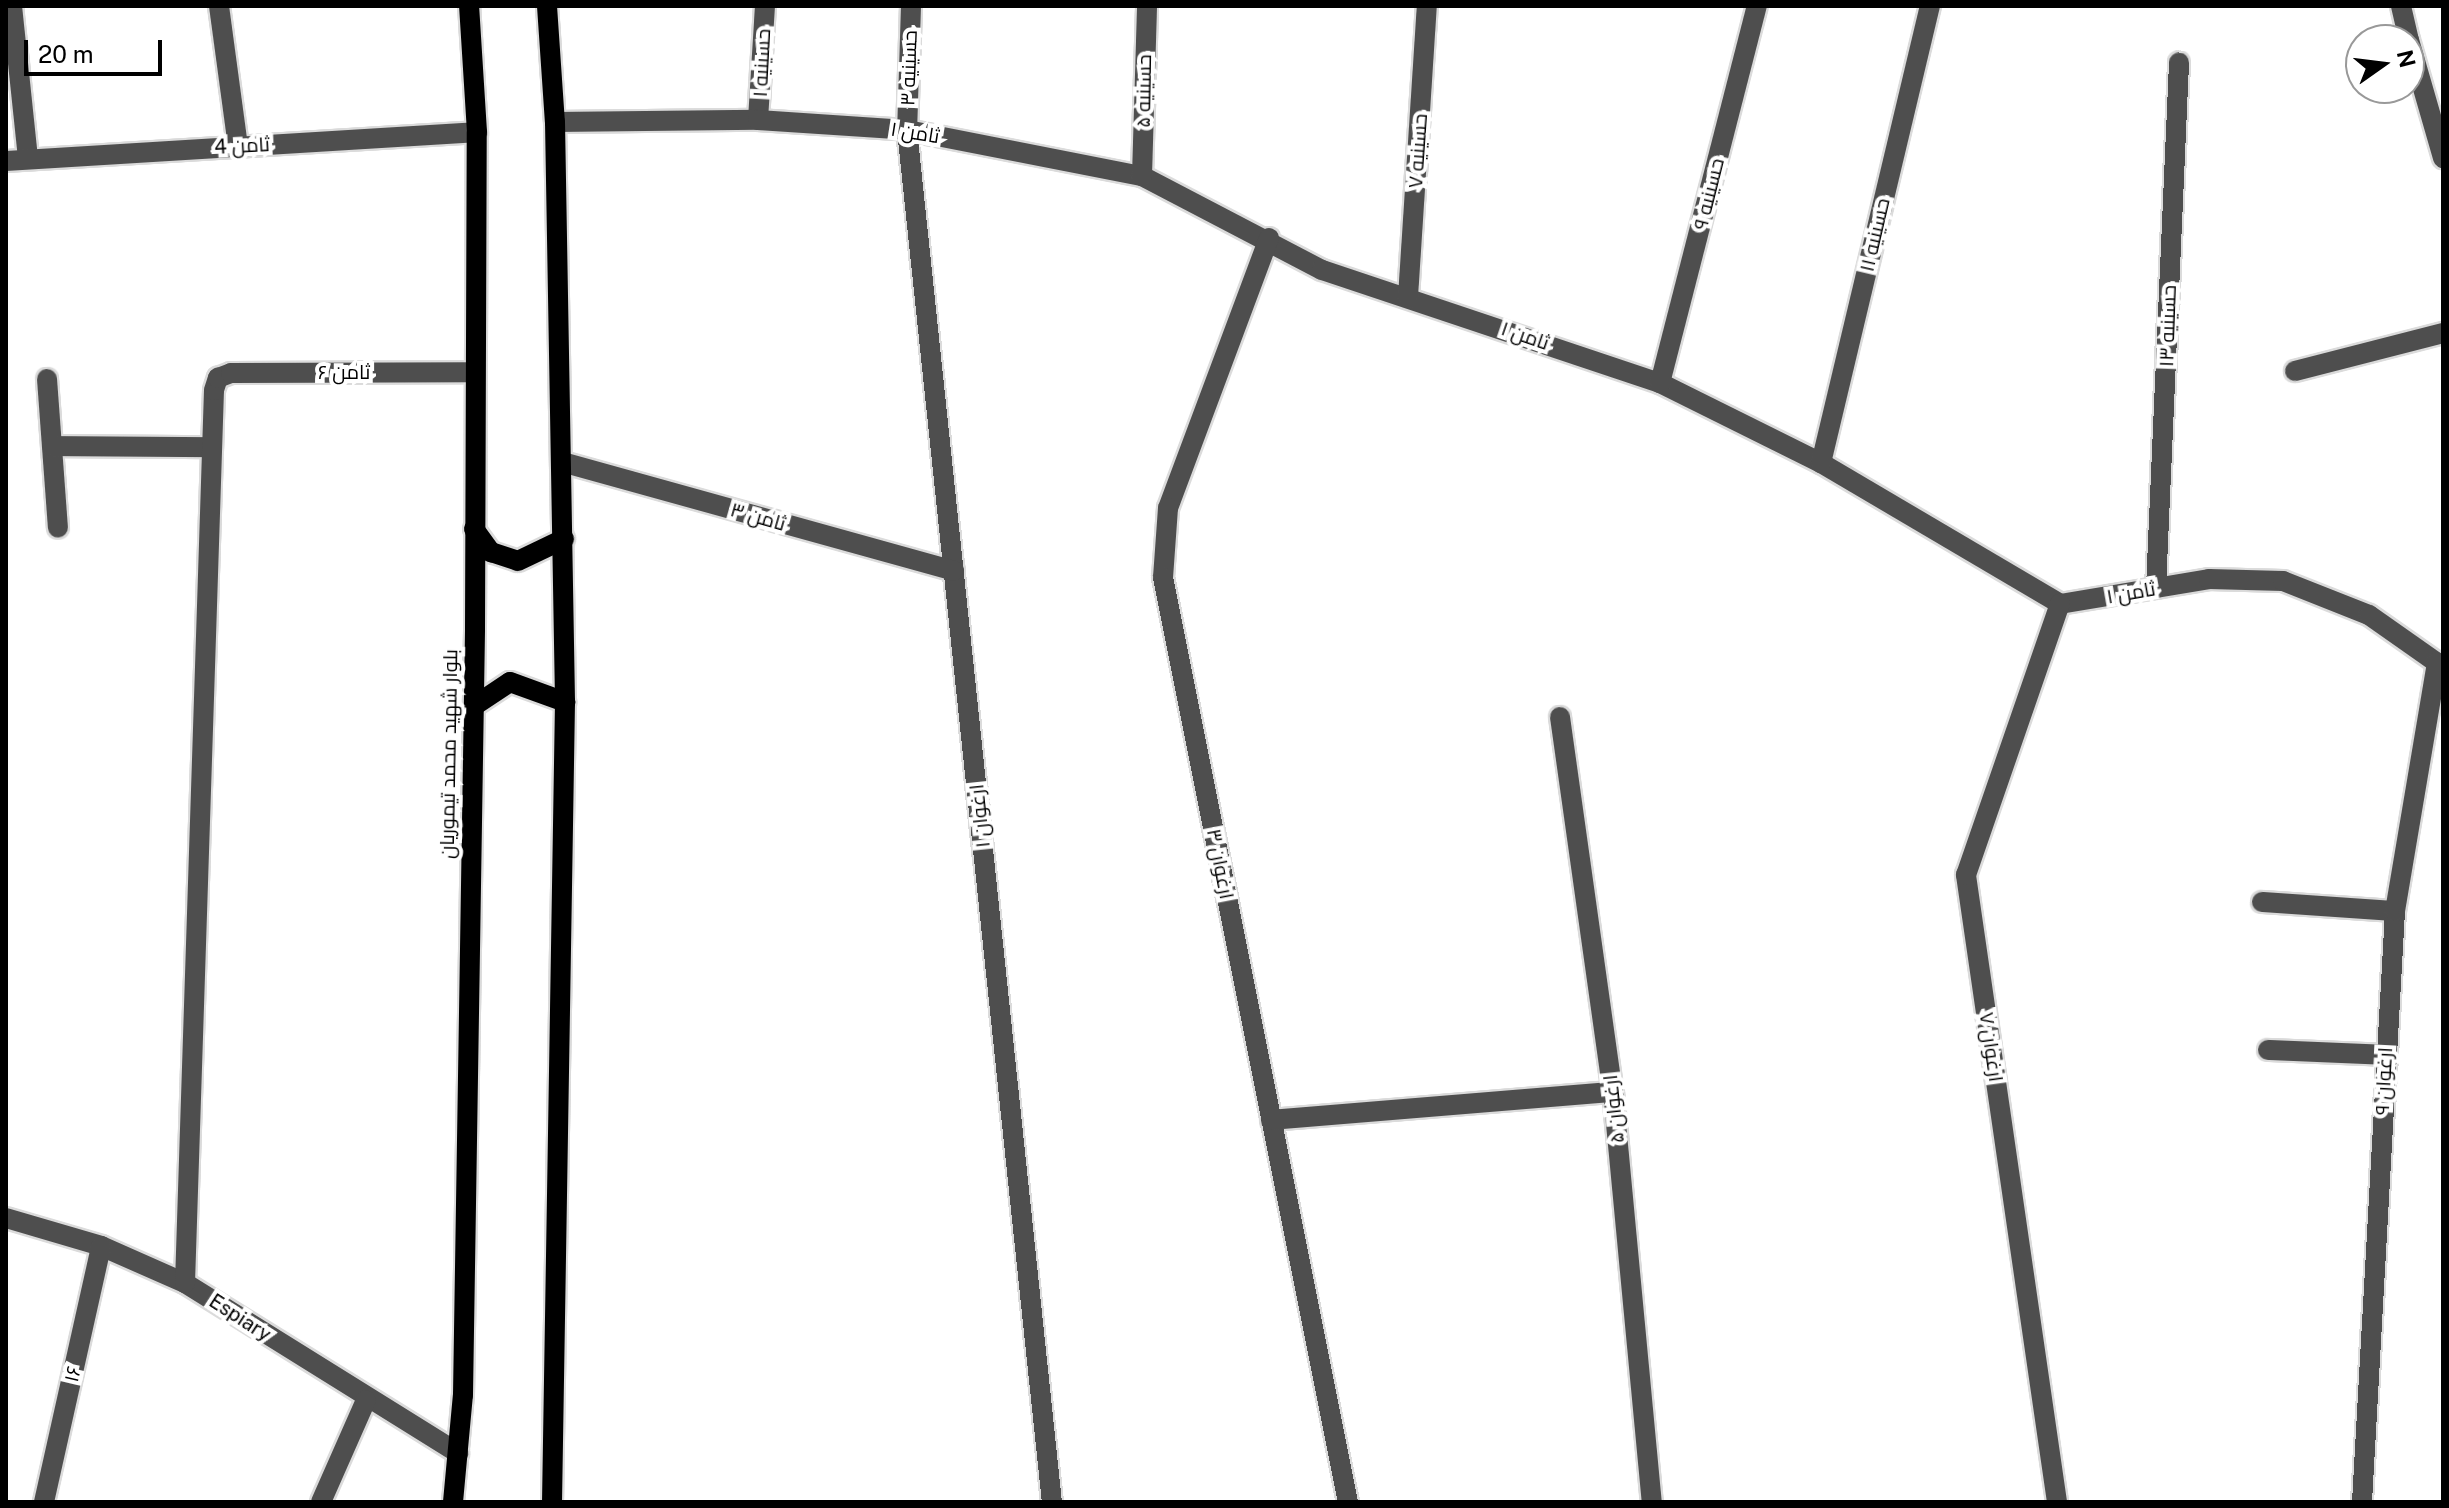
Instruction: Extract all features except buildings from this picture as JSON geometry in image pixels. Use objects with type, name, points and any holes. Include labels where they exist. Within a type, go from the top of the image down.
[{"type":"main road","name":"بلوار شهید محمد تیموریان","points":[[453,1502],[458,1453],[474,706],[471,372],[477,132],[469,6]]},
{"type":"main road","points":[[547,6],[555,122],[565,702],[552,1502]]},
{"type":"main road","points":[[474,529],[491,552],[518,561],[564,539]]},
{"type":"main road","points":[[474,706],[510,682],[565,702]]},
{"type":"street","points":[[12,6],[28,157]]},
{"type":"street","points":[[219,6],[238,146]]},
{"type":"street","name":"حسینیه ۱","points":[[758,120],[765,6]]},
{"type":"street","name":"حسینیه ۳","points":[[907,130],[911,6]]},
{"type":"street","name":"حسینیه ۵","points":[[1142,176],[1147,6]]},
{"type":"street","name":"حسینیه ۷","points":[[1408,297],[1427,6]]},
{"type":"street","name":"حسینیه ۹","points":[[1660,383],[1757,6]]},
{"type":"street","name":"حسینیه ۱۱","points":[[1821,463],[1930,6]]},
{"type":"street","name":"حسینیه ۱۳","points":[[2156,588],[2179,63]]},
{"type":"street","points":[[2425,96],[2443,158]]},
{"type":"street","name":"ثامن ۱","points":[[555,122],[758,120],[907,130],[1142,176],[1269,238],[1322,270],[1660,383],[1821,463],[2060,604],[2209,579],[2283,581],[2369,615],[2440,665]]},
{"type":"street","name":"ارغوان ۱","points":[[907,130],[1052,1502]]},
{"type":"street","name":"ثامن 4","points":[[6,161],[28,157],[477,132]]},
{"type":"street","name":"ارغوان ۳","points":[[1269,238],[1168,508],[1163,577],[1348,1502]]},
{"type":"street","points":[[2295,371],[2443,333]]},
{"type":"street","name":"ثامن ۶","points":[[208,447],[218,378],[471,372]]},
{"type":"street","points":[[47,379],[58,528]]},
{"type":"street","points":[[52,446],[208,447],[185,1283]]},
{"type":"street","name":"ثامن ۳","points":[[562,462],[954,571]]},
{"type":"street","name":"ارغوان ۷","points":[[2057,1502],[1966,875],[2060,604]]},
{"type":"street","name":"ارغوان ۹","points":[[2362,1502],[2395,911],[2440,665]]},
{"type":"street","name":"ارغوان ۵","points":[[1560,717],[1613,1092],[1652,1502]]},
{"type":"street","points":[[2262,902],[2395,911]]},
{"type":"street","points":[[2268,1050],[2385,1055]]},
{"type":"street","points":[[1271,1120],[1613,1092]]},
{"type":"street","name":"Espiary","points":[[6,1218],[101,1246],[185,1283],[366,1400],[458,1453]]},
{"type":"street","name":"۱۶","points":[[44,1502],[101,1246]]},
{"type":"street","points":[[321,1502],[366,1400]]}]
